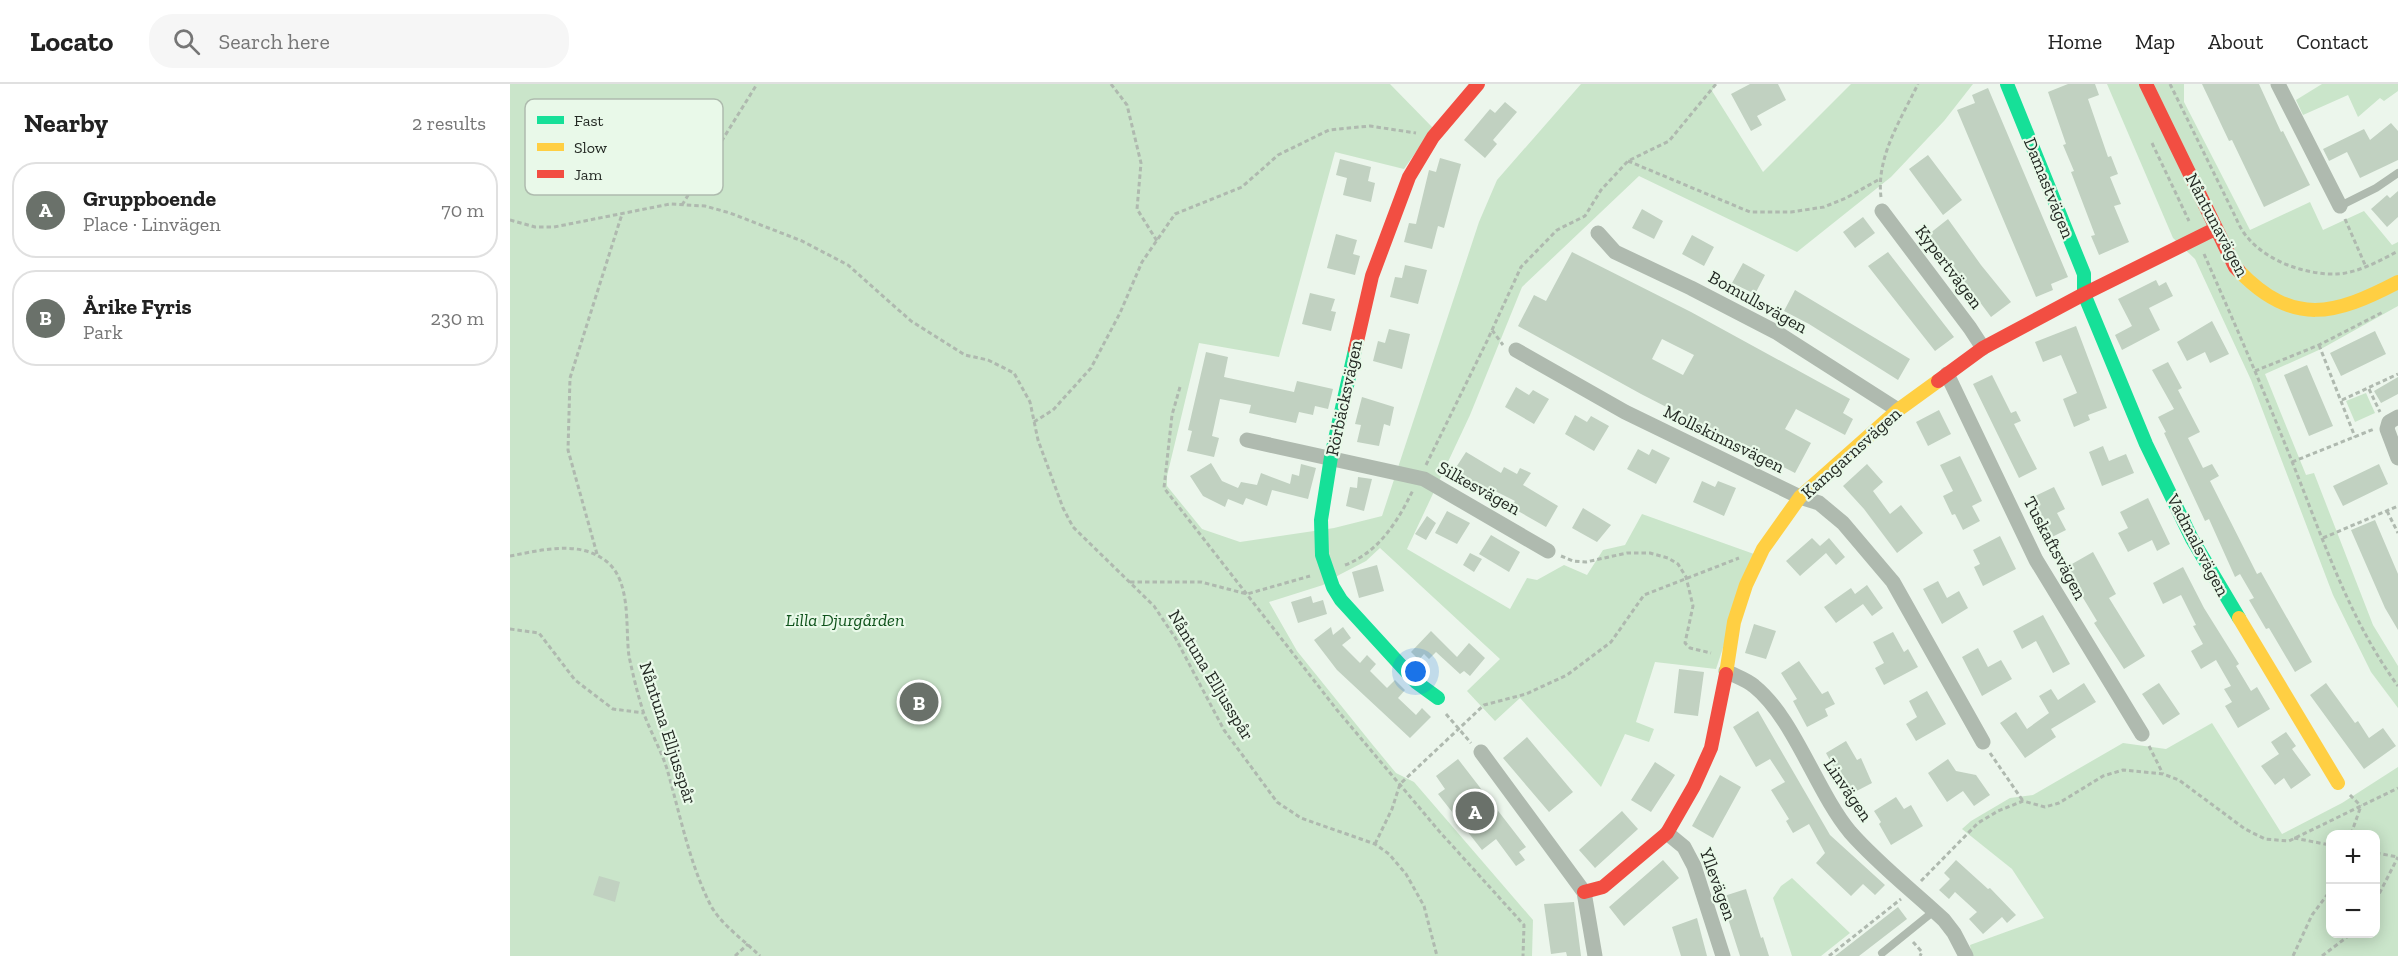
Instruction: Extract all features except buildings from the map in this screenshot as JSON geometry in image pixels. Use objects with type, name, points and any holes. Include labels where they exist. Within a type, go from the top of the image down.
[{"type":"street","name":"Rörbäcksvägen","points":[[1438,698],[1416,682],[1341,600],[1327,572],[1320,539],[1331,457],[1372,276],[1409,177],[1433,137],[1478,84]]},
{"type":"street","name":"Damastvägen","points":[[2007,84],[2084,274],[2084,294]]},
{"type":"street","name":"Nåntunavägen","points":[[2146,84],[2235,267],[2266,297],[2285,306],[2324,311],[2351,306],[2398,282]]},
{"type":"street","points":[[2278,84],[2340,206]]},
{"type":"street","name":"Kypertvägen","points":[[1882,211],[1983,348]]},
{"type":"street","name":"Kamgarnsvägen","points":[[1584,892],[1603,887],[1667,833],[1694,786],[1711,747],[1740,603],[1763,549],[1800,497],[1898,410],[1983,348],[2084,294],[2215,229]]},
{"type":"street","name":"Bomullsvägen","points":[[1598,233],[1615,252],[1702,293],[1776,332],[1898,410]]},
{"type":"street","name":"Vadmalsvägen","points":[[2084,294],[2146,444],[2192,539],[2338,783]]},
{"type":"street","name":"Mollskinnsvägen","points":[[1516,350],[1625,412],[1800,497],[1819,503],[1843,523],[1893,582],[1983,742]]},
{"type":"street","name":"Tuskaftsvägen","points":[[1947,374],[2036,560],[2142,734]]},
{"type":"street","points":[[2391,421],[2387,429],[2398,458]]},
{"type":"street","name":"Silkesvägen","points":[[1246,440],[1419,478],[1502,522],[1548,551]]},
{"type":"street","name":"Linvägen","points":[[1726,664],[1764,695],[1784,722],[1846,826],[1934,911],[1954,933],[1966,956]]},
{"type":"street","points":[[1482,752],[1584,892],[1595,956]]},
{"type":"street","name":"Yllevägen","points":[[1667,833],[1684,847],[1694,866],[1723,956]]},
{"type":"lane","points":[[2340,206],[2398,173]]},
{"type":"lane","points":[[1882,953],[1934,911]]},
{"type":"path","points":[[723,139],[757,84]]},
{"type":"path","points":[[1111,84],[1127,105],[1141,163],[1137,209],[1157,241]]},
{"type":"path","points":[[1130,582],[1202,582],[1247,594],[1327,572],[1358,559],[1386,536],[1419,478],[1490,336],[1521,267],[1557,230],[1585,216],[1601,190],[1628,161],[1669,141],[1716,84]]},
{"type":"path","points":[[1882,211],[1878,180],[1881,165],[1918,84]]},
{"type":"path","points":[[2170,84],[2247,238],[2265,253],[2289,265],[2314,272],[2339,274],[2366,267],[2398,252]]},
{"type":"path","points":[[1034,422],[1053,410],[1091,368],[1120,313],[1142,262],[1175,214],[1242,187],[1278,155],[1329,129],[1370,126],[1405,130],[1433,137]]},
{"type":"path","points":[[2149,135],[2255,371],[2343,586],[2381,663],[2398,686]]},
{"type":"path","points":[[1628,161],[1750,212],[1791,212],[1817,208],[1846,198],[1878,180]]},
{"type":"path","points":[[682,205],[688,195]]},
{"type":"path","name":"Nåntuna Elljusspår","points":[[510,220],[535,227],[554,228],[670,204],[705,206],[730,213],[802,241],[849,265],[911,321],[965,355],[988,360],[1014,372],[1030,402],[1038,440],[1059,498],[1073,527],[1154,606],[1176,639],[1224,730],[1277,802],[1301,818],[1375,844],[1389,854],[1406,874],[1424,906],[1437,956]]},
{"type":"path","points":[[2340,206],[2366,267]]},
{"type":"path","points":[[597,556],[568,450],[570,378],[622,214]]},
{"type":"path","points":[[2255,371],[2319,345],[2391,308]]},
{"type":"path","points":[[2319,345],[2355,437]]},
{"type":"path","points":[[2342,400],[2398,374]]},
{"type":"path","points":[[1180,387],[1172,415],[1164,488],[1305,671],[1400,784],[1524,925],[1523,956]]},
{"type":"path","points":[[2292,462],[2391,421],[2369,389]]},
{"type":"path","points":[[2323,538],[2398,506]]},
{"type":"path","points":[[2387,511],[2398,533]]},
{"type":"path","name":"Nåntuna Elljusspår","points":[[510,556],[549,548],[587,549],[608,562],[616,572],[626,599],[629,656],[644,713],[666,766],[690,851],[710,905],[720,918],[760,956]]},
{"type":"path","points":[[1375,844],[1392,809],[1400,784],[1485,705],[1526,694],[1567,675],[1611,642],[1644,595],[1763,549]]},
{"type":"path","points":[[1548,551],[1573,561],[1586,562],[1604,556],[1650,553],[1668,558],[1678,564],[1686,577],[1692,606],[1685,643],[1690,648],[1726,664]]},
{"type":"path","points":[[510,629],[539,633],[575,680],[613,709],[644,713]]},
{"type":"path","points":[[1438,698],[1458,729],[1473,746],[1482,752]]},
{"type":"path","points":[[2142,734],[2163,774]]},
{"type":"path","points":[[1983,742],[2023,801]]},
{"type":"path","points":[[1829,956],[1912,890],[1978,823],[1998,811],[2023,801],[2045,807],[2059,803],[2103,776],[2123,770],[2163,774],[2179,780],[2244,829],[2265,838],[2289,840],[2398,788]]},
{"type":"path","points":[[2352,830],[2361,806]]},
{"type":"path","points":[[2293,838],[2326,844]]},
{"type":"path","points":[[2380,854],[2398,857],[2380,892]]},
{"type":"path","points":[[2293,956],[2312,915],[2326,897]]},
{"type":"path","points":[[1905,935],[1922,952],[1920,956]]},
{"type":"path","points":[[2322,956],[2345,938]]},
{"type":"path","points":[[735,956],[748,944]]},
{"type":"green space","name":"Lilla Djurgården","points":[[510,84],[1390,84],[1433,128],[1404,169],[1335,152],[1279,357],[1199,343],[1167,476],[1167,486],[1202,529],[1240,542],[1334,528],[1382,516],[1479,222],[1497,180],[1581,84],[1716,84],[1712,91],[1763,172],[1851,84],[1973,84],[1944,121],[1891,177],[1797,252],[1639,176],[1522,287],[1470,415],[1407,549],[1510,609],[1527,578],[1537,580],[1564,565],[1587,575],[1603,550],[1625,545],[1642,514],[1754,554],[1716,669],[1655,662],[1636,722],[1654,729],[1649,742],[1625,734],[1601,787],[1520,698],[1495,721],[1467,691],[1500,659],[1380,548],[1366,561],[1323,585],[1269,602],[1297,651],[1396,773],[1414,782],[1533,920],[1532,956],[510,956]]},
{"type":"green space","points":[[2107,84],[2184,84],[2184,102],[2250,230],[2310,202],[2323,230],[2364,211],[2392,245],[2398,242],[2398,306],[2321,349],[2265,374],[2306,475],[2314,473],[2373,625],[2398,666],[2398,708],[2371,672],[2333,595],[2251,380],[2195,259],[2173,238]]},
{"type":"green space","points":[[2322,84],[2398,84],[2398,91],[2384,101],[2380,98],[2358,117],[2348,95],[2303,115],[2296,100]]},
{"type":"green space","points":[[2366,393],[2375,413],[2355,422],[2346,401]]},
{"type":"green space","points":[[2212,723],[2282,834],[2342,803],[2398,767],[2398,956],[1972,956],[1970,945],[2044,918],[2012,869],[1962,829],[1971,821],[2010,798],[2033,795],[2123,743],[2166,749]]},
{"type":"green space","points":[[1792,878],[1850,933],[1821,956],[1792,956],[1773,898],[1781,886]]},
{"type":"traffic: fast","points":[[2007,84],[2084,274],[2084,294],[2146,444],[2192,539],[2239,618]]},
{"type":"traffic: fast","points":[[1355,350],[1331,457],[1321,520],[1322,555],[1333,587],[1341,600],[1416,682],[1438,698]]},
{"type":"traffic: slow","points":[[2239,271],[2259,289],[2278,301],[2296,308],[2315,310],[2334,308],[2354,302],[2398,282]]},
{"type":"traffic: slow","points":[[1726,674],[1734,622],[1746,585],[1763,549],[1800,497],[1898,410],[1938,381]]},
{"type":"traffic: slow","points":[[2239,618],[2338,783]]},
{"type":"traffic: jam","points":[[1355,350],[1372,276],[1409,177],[1433,137],[1478,84]]},
{"type":"traffic: jam","points":[[2146,84],[2235,267],[2239,271]]},
{"type":"traffic: jam","points":[[1938,381],[1983,348],[2084,294],[2215,229]]},
{"type":"traffic: jam","points":[[1584,892],[1603,887],[1667,833],[1694,786],[1711,748],[1726,674]]},
{"type":"place","name":"Årike Fyris","points":[[919,702]]},
{"type":"place","name":"Gruppboende","points":[[1475,811]]}]
